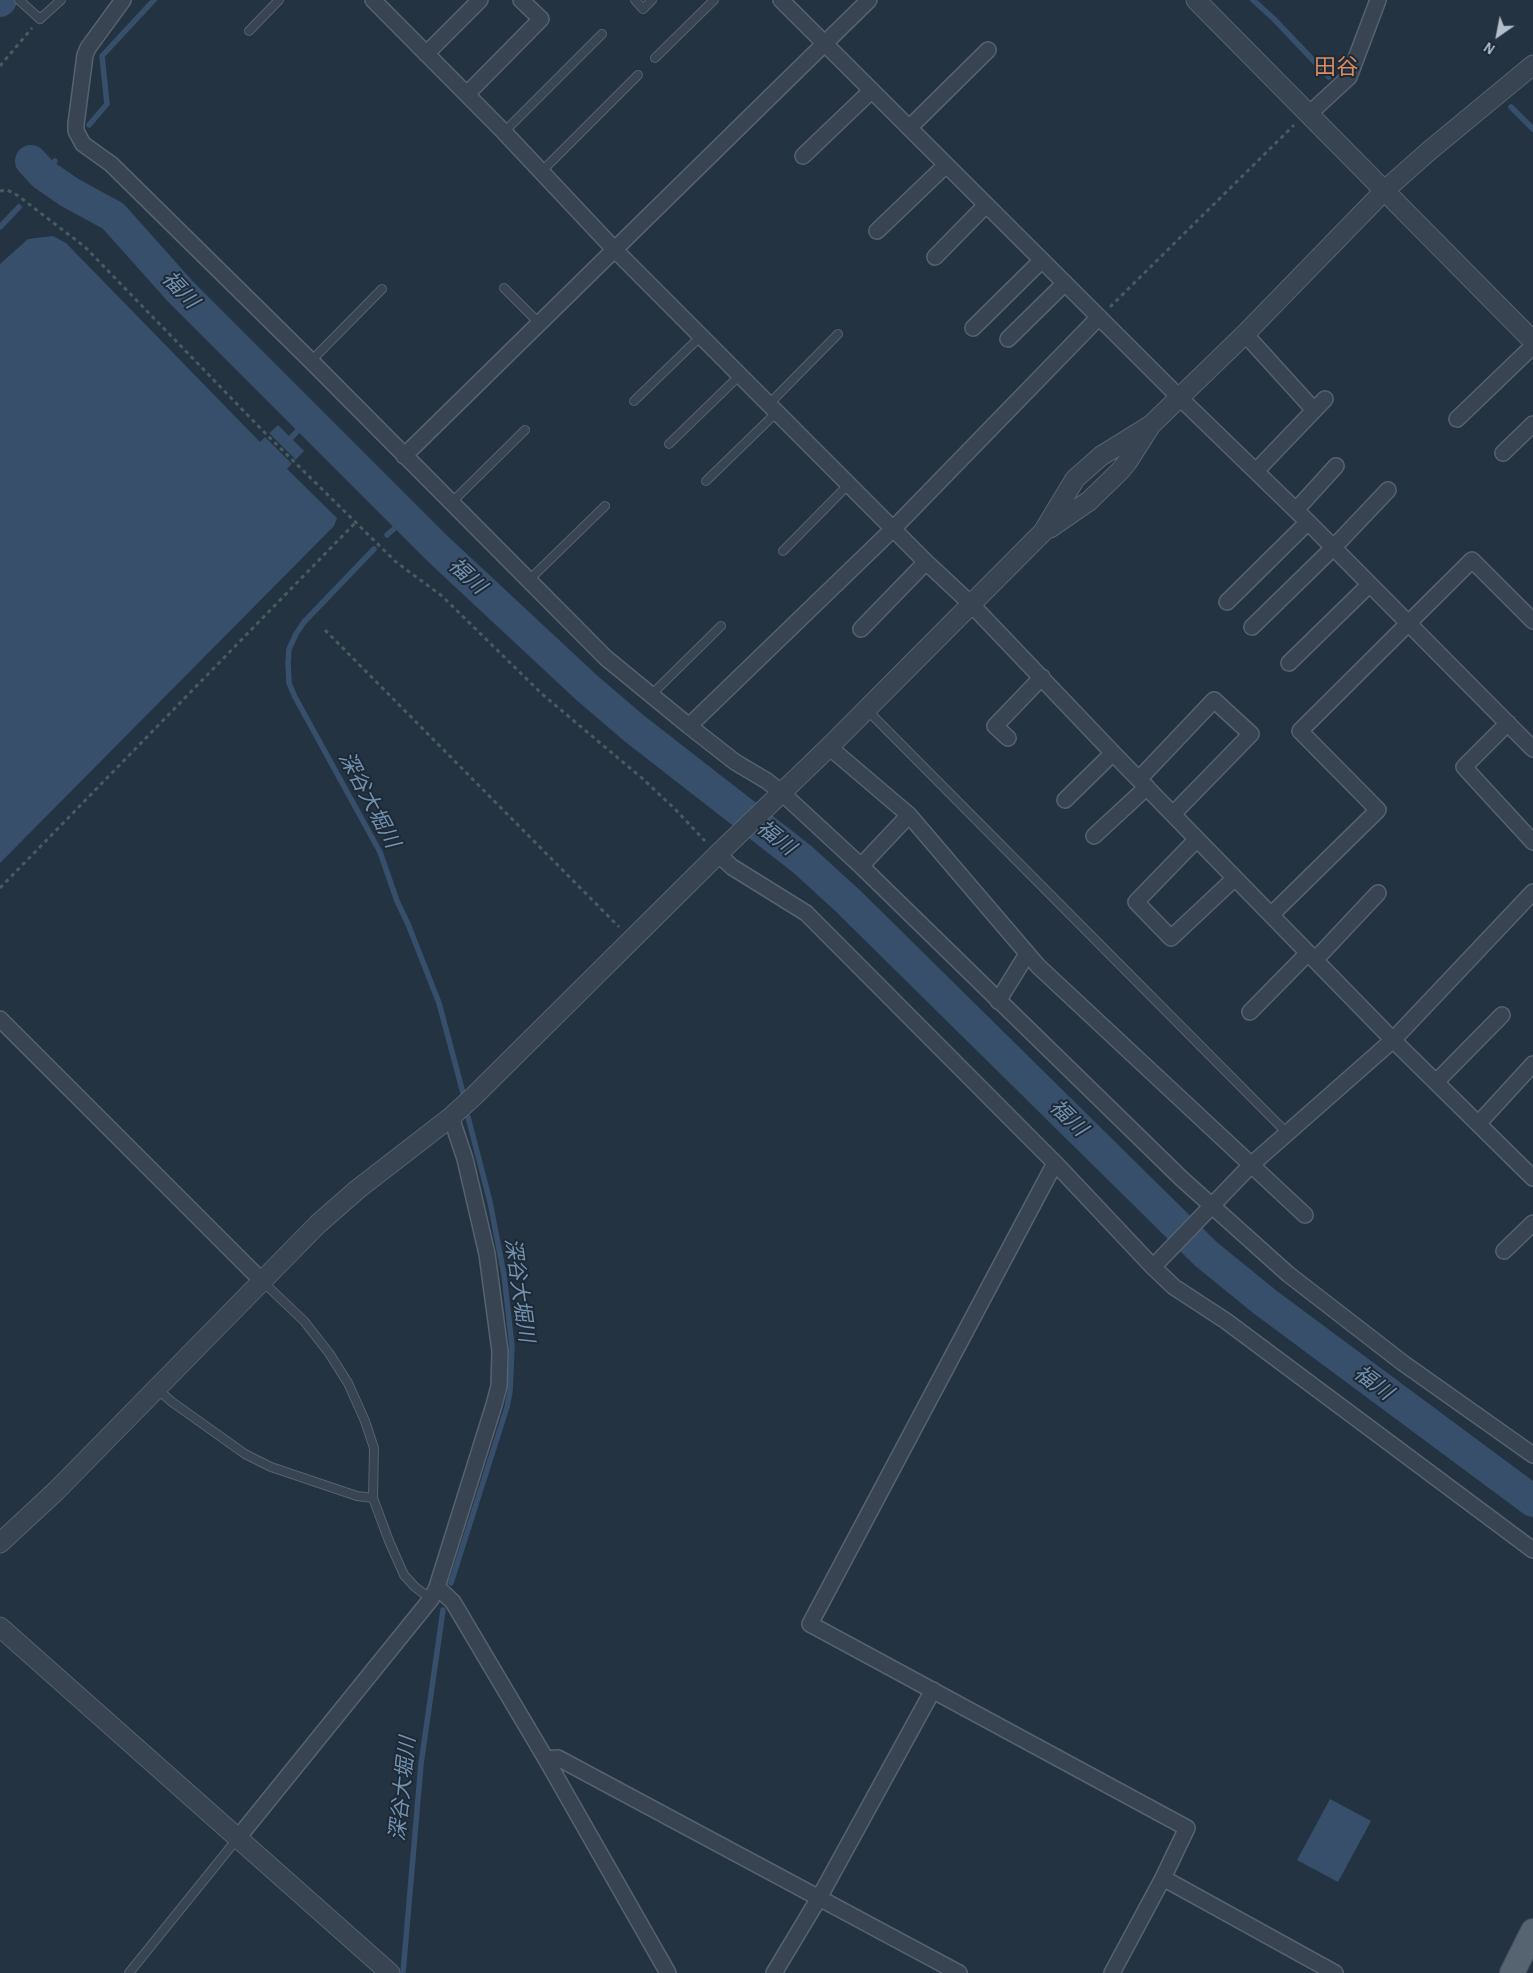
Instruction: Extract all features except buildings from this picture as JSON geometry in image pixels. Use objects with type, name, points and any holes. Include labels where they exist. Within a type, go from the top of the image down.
[{"type":"main road","points":[[1512,1973],[1533,1931]]},
{"type":"street","points":[[123,0],[88,48],[85,55],[76,131],[83,144],[111,164],[311,361],[606,658],[735,762],[767,781],[777,796],[861,866],[1209,1208],[1288,1274],[1395,1357],[1533,1455]]},
{"type":"street","points":[[373,0],[504,132],[614,249],[926,562],[971,604],[1113,753],[1393,1040],[1533,1178]]},
{"type":"street","points":[[426,54],[480,0]]},
{"type":"street","points":[[467,94],[541,19],[521,0]]},
{"type":"street","points":[[781,0],[1099,318],[1296,510],[1533,749]]},
{"type":"street","points":[[404,456],[869,0]]},
{"type":"street","points":[[1302,119],[1349,76],[1378,0]]},
{"type":"street","points":[[1204,3],[1302,119],[1385,190],[1533,340]]},
{"type":"street","points":[[909,128],[988,50]]},
{"type":"street","points":[[0,1543],[56,1491],[318,1224],[358,1189],[451,1117],[829,747],[1043,532],[1096,495],[1128,461],[1151,425],[1245,334],[1385,190],[1533,65]]},
{"type":"street","points":[[802,156],[871,91]]},
{"type":"street","points":[[877,231],[946,165]]},
{"type":"street","points":[[935,257],[986,205]]},
{"type":"street","points":[[973,328],[1042,260]]},
{"type":"street","points":[[1008,339],[1065,283]]},
{"type":"street","points":[[689,726],[893,529],[1099,318]]},
{"type":"street","points":[[1245,334],[1314,410]]},
{"type":"street","points":[[1457,420],[1533,346]]},
{"type":"street","points":[[1256,471],[1325,399]]},
{"type":"street","points":[[1503,454],[1533,424]]},
{"type":"street","points":[[1043,532],[1075,480],[1101,456],[1151,425]]},
{"type":"street","points":[[1296,510],[1336,466]]},
{"type":"street","points":[[1252,627],[1333,548],[1388,490]]},
{"type":"street","points":[[1227,602],[1308,522]]},
{"type":"street","points":[[1271,915],[1378,810],[1300,731],[1472,560],[1533,621]]},
{"type":"street","points":[[861,628],[926,562]]},
{"type":"street","points":[[1289,663],[1369,585]]},
{"type":"street","points":[[1008,738],[995,726],[1042,677]]},
{"type":"street","points":[[1094,836],[1143,783],[1214,700],[1251,734],[1173,814]]},
{"type":"street","points":[[1508,723],[1464,767],[1533,842]]},
{"type":"street","points":[[829,747],[909,815],[1038,966],[1305,1215]]},
{"type":"street","points":[[1065,800],[1113,753]]},
{"type":"street","points":[[861,866],[909,815]]},
{"type":"street","points":[[1197,839],[1136,902],[1171,938],[1235,878]]},
{"type":"street","points":[[723,849],[732,867],[806,913],[1055,1163],[1158,1263],[1174,1286],[1234,1327],[1533,1550]]},
{"type":"street","points":[[1158,1263],[1251,1165],[1393,1040],[1533,892]]},
{"type":"street","points":[[1250,1012],[1378,893]]},
{"type":"street","points":[[998,1001],[1027,954]]},
{"type":"street","points":[[1436,1082],[1502,1015]]},
{"type":"street","points":[[0,1020],[262,1281]]},
{"type":"street","points":[[1478,1124],[1533,1064]]},
{"type":"street","points":[[238,1839],[434,1593],[494,1405],[498,1386],[500,1351],[487,1254],[465,1159],[451,1117]]},
{"type":"street","points":[[1055,1163],[810,1624],[1188,1828],[1164,1878],[1112,1973]]},
{"type":"street","points":[[1504,1252],[1533,1223]]},
{"type":"street","points":[[434,1593],[453,1602],[546,1759],[668,1973]]},
{"type":"street","points":[[0,1627],[390,1973]]},
{"type":"street","points":[[774,1973],[819,1898],[932,1690]]},
{"type":"street","points":[[546,1759],[558,1758],[955,1972]]},
{"type":"street","points":[[1164,1878],[1335,1973]]},
{"type":"lane","points":[[19,0],[37,17],[60,0]]},
{"type":"lane","points":[[249,31],[280,0]]},
{"type":"lane","points":[[635,0],[643,9],[652,0]]},
{"type":"lane","points":[[655,58],[714,0]]},
{"type":"lane","points":[[504,132],[602,34]]},
{"type":"lane","points":[[541,172],[638,75]]},
{"type":"lane","points":[[311,361],[382,288]]},
{"type":"lane","points":[[504,288],[539,323]]},
{"type":"lane","points":[[706,481],[838,334]]},
{"type":"lane","points":[[634,401],[701,336]]},
{"type":"lane","points":[[669,444],[740,375]]},
{"type":"lane","points":[[451,503],[525,430]]},
{"type":"lane","points":[[783,551],[849,484]]},
{"type":"lane","points":[[528,581],[605,506]]},
{"type":"lane","points":[[651,695],[720,626]]},
{"type":"lane","points":[[866,710],[1287,1133]]},
{"type":"lane","points":[[262,1281],[304,1321],[329,1353],[348,1383],[365,1421],[374,1448],[373,1498],[404,1574],[415,1587],[434,1593]]},
{"type":"lane","points":[[156,1388],[172,1402],[245,1454],[271,1467],[357,1496],[373,1498]]},
{"type":"lane","points":[[130,1973],[238,1839]]},
{"type":"path","points":[[0,66],[37,17]]},
{"type":"path","points":[[1099,318],[1302,119]]},
{"type":"path","points":[[0,191],[7,190],[17,195],[85,247],[266,434],[396,562],[442,596],[542,694],[723,849]]},
{"type":"path","points":[[0,888],[355,523]]},
{"type":"path","points":[[325,630],[632,940]]},
{"type":"water","points":[[53,236],[66,243],[260,442],[278,425],[304,451],[287,469],[337,518],[334,526],[0,863],[0,264],[28,239]]},
{"type":"water","points":[[1330,1799],[1371,1821],[1338,1882],[1297,1860]]},
{"type":"pier","points":[[268,432],[297,461],[293,465],[264,436]]},
{"type":"waterway","points":[[89,125],[107,104],[102,56],[154,0]]},
{"type":"waterway","points":[[1253,0],[1274,19],[1329,77]]},
{"type":"waterway","points":[[1511,107],[1533,129]]},
{"type":"waterway","name":"福川","points":[[31,161],[43,174],[69,192],[113,216],[180,291],[438,549],[587,688],[635,729],[802,859],[848,901],[1206,1254],[1265,1302],[1533,1501]]},
{"type":"waterway","name":"福川","points":[[38,186],[43,174],[55,161]]},
{"type":"waterway","points":[[0,227],[19,207]]},
{"type":"waterway","points":[[287,442],[308,420]]},
{"type":"waterway","name":"深谷大堀川","points":[[387,535],[406,518]]},
{"type":"waterway","name":"深谷大堀川","points":[[374,549],[304,622],[296,634],[289,649],[289,683],[380,852],[397,901],[439,1003],[463,1093]]},
{"type":"waterway","name":"深谷大堀川","points":[[451,1583],[507,1407],[510,1391],[512,1346],[504,1275],[490,1202],[468,1117]]},
{"type":"waterway","name":"深谷大堀川","points":[[403,1973],[421,1764],[443,1610]]},
{"type":"district","name":"田谷","points":[[1336,67]]}]
